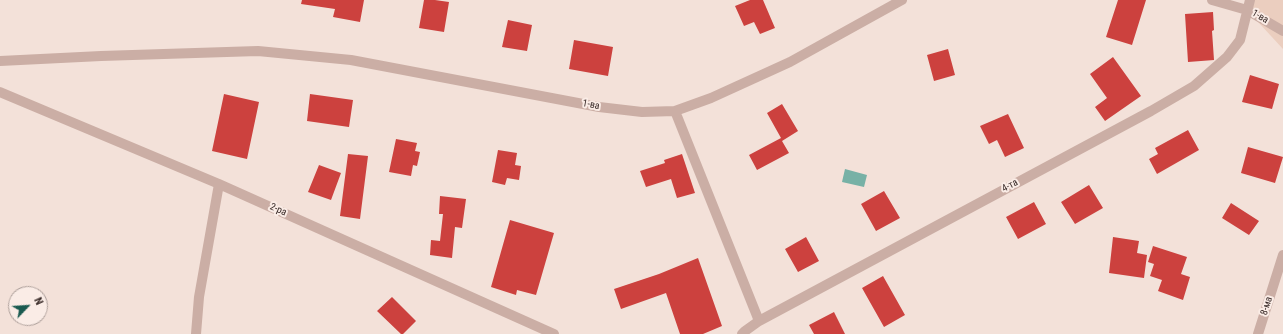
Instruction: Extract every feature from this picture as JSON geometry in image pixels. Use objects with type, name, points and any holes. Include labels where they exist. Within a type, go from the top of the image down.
[{"type":"street","name":"1-ва","points":[[0,61],[258,51],[351,60],[599,107],[642,112],[675,111],[712,98],[790,62],[902,0]]},
{"type":"street","name":"1-ва","points":[[1212,0],[1249,5],[1283,31]]},
{"type":"street","name":"4-та","points":[[742,334],[745,330],[759,321],[1151,111],[1194,86],[1227,57],[1240,40],[1249,5]]},
{"type":"street","name":"2-ра","points":[[0,92],[219,184],[554,334]]},
{"type":"street","points":[[675,111],[759,321]]},
{"type":"street","points":[[196,334],[199,298],[219,184]]},
{"type":"street","name":"8-ма","points":[[1258,334],[1283,255]]},
{"type":"shaded area","points":[[1250,0],[1283,0],[1283,49],[1247,10]]},
{"type":"water","points":[[845,169],[867,175],[864,187],[842,182]]},
{"type":"building","points":[[302,0],[364,0],[360,22],[333,17],[335,9],[301,4]]},
{"type":"building","points":[[424,0],[449,2],[444,32],[419,28]]},
{"type":"building","points":[[750,0],[763,0],[775,28],[760,34],[754,22],[744,26],[735,6]]},
{"type":"building","points":[[1118,0],[1146,0],[1132,45],[1106,37]]},
{"type":"building","points":[[1213,12],[1214,30],[1212,31],[1214,60],[1188,62],[1185,14]]},
{"type":"building","points":[[508,20],[532,25],[527,51],[502,47]]},
{"type":"building","points":[[574,40],[613,47],[608,76],[569,69]]},
{"type":"building","points":[[948,49],[955,75],[934,81],[927,55]]},
{"type":"building","points":[[1113,57],[1141,96],[1105,121],[1095,107],[1107,98],[1090,74]]},
{"type":"building","points":[[1250,75],[1279,84],[1272,109],[1242,102]]},
{"type":"building","points":[[224,94],[259,102],[247,159],[212,151]]},
{"type":"building","points":[[310,94],[353,100],[349,127],[307,121]]},
{"type":"building","points":[[782,104],[798,131],[782,141],[789,153],[757,170],[749,155],[781,138],[767,113]]},
{"type":"building","points":[[1008,114],[1024,148],[1005,157],[997,140],[989,144],[980,126]]},
{"type":"building","points":[[1188,130],[1199,150],[1157,174],[1149,159],[1158,154],[1155,148]]},
{"type":"building","points":[[396,139],[417,143],[415,151],[420,152],[417,166],[413,165],[411,176],[389,172]]},
{"type":"building","points":[[1248,147],[1283,157],[1275,183],[1241,173]]},
{"type":"building","points":[[498,150],[517,153],[515,165],[521,166],[519,180],[507,178],[505,185],[492,182]]},
{"type":"building","points":[[348,154],[368,156],[360,219],[340,216]]},
{"type":"building","points":[[682,154],[695,193],[677,198],[671,179],[646,187],[640,171],[665,163],[664,160]]},
{"type":"building","points":[[319,165],[341,173],[331,200],[308,192]]},
{"type":"building","points":[[1089,185],[1103,208],[1075,224],[1061,202]]},
{"type":"building","points":[[884,191],[900,218],[876,231],[861,204]]},
{"type":"building","points":[[440,196],[466,199],[462,228],[455,227],[452,258],[430,255],[431,240],[440,241],[443,214],[439,214]]},
{"type":"building","points":[[1034,202],[1046,224],[1018,239],[1006,217]]},
{"type":"building","points":[[1231,203],[1259,221],[1249,235],[1222,218]]},
{"type":"building","points":[[510,220],[554,233],[536,295],[517,290],[516,295],[491,287]]},
{"type":"building","points":[[806,237],[819,261],[798,272],[785,249]]},
{"type":"building","points":[[1113,237],[1139,241],[1137,253],[1147,255],[1144,278],[1109,273]]},
{"type":"building","points":[[1153,246],[1187,257],[1181,274],[1190,277],[1183,300],[1158,291],[1162,280],[1150,276],[1154,264],[1148,262]]},
{"type":"building","points":[[698,258],[722,326],[703,334],[680,334],[666,293],[621,309],[614,289],[659,274]]},
{"type":"building","points":[[883,276],[905,315],[884,327],[862,288]]},
{"type":"building","points":[[392,297],[416,321],[403,334],[401,334],[377,311]]},
{"type":"building","points":[[834,312],[845,334],[814,334],[809,325]]}]
